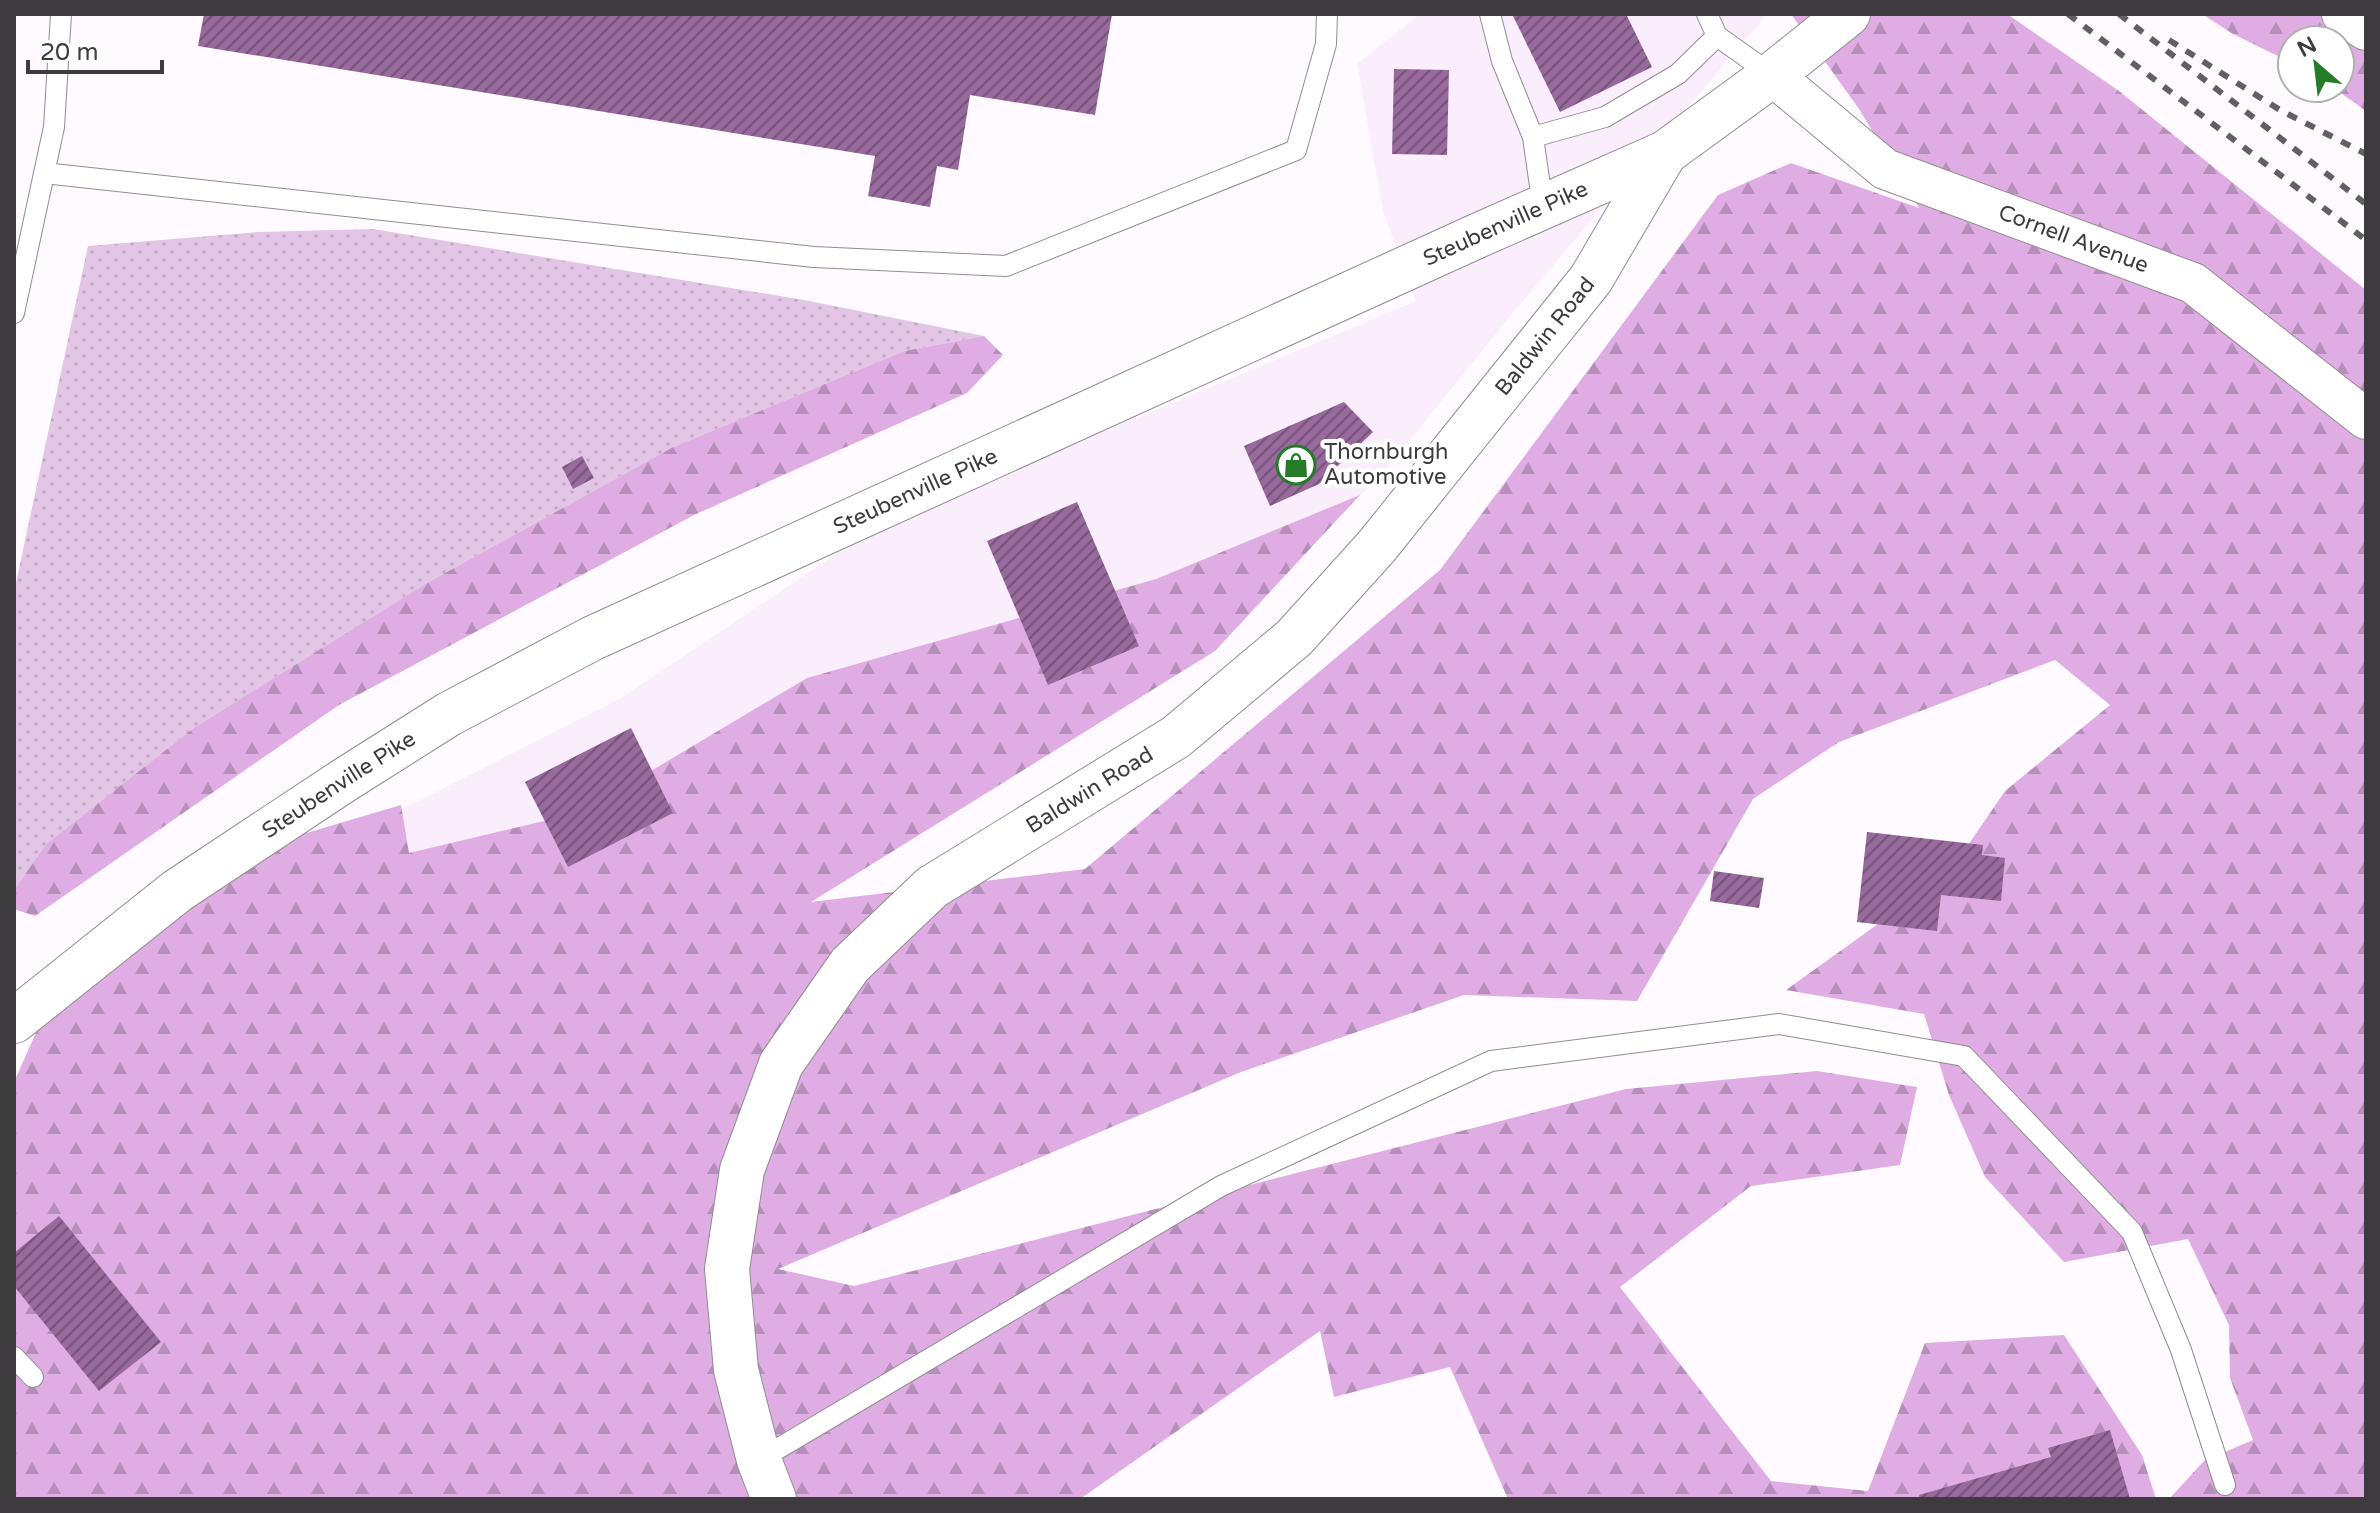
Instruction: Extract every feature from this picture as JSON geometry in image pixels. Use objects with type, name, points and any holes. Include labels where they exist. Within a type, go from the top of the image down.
[{"type":"main road","name":"Steubenville Pike","points":[[14,1021],[177,891],[449,714],[606,632],[1665,153],[1772,75],[1848,14]]},
{"type":"main road","name":"Baldwin Road","points":[[766,1480],[736,1370],[727,1269],[742,1170],[781,1064],[850,965],[932,887],[1176,737],[1294,638],[1377,546],[1591,279],[1665,153]]},
{"type":"street","points":[[2342,14],[2366,30]]},
{"type":"street","name":"Cornell Avenue","points":[[1772,75],[1885,169],[2193,283],[2366,419]]},
{"type":"lane","points":[[14,313],[54,127],[61,14]]},
{"type":"lane","points":[[44,173],[814,257],[1006,266],[1296,150],[1326,44],[1327,14]]},
{"type":"lane","points":[[1490,14],[1502,61],[1533,137],[1543,207]]},
{"type":"lane","points":[[1707,14],[1717,36],[1772,75]]},
{"type":"lane","points":[[1533,137],[1605,117],[1678,74],[1717,36]]},
{"type":"lane","points":[[766,1480],[1221,1186],[1491,1061],[1779,1024],[1964,1056],[2132,1232],[2181,1350],[2225,1485]]},
{"type":"lane","points":[[14,1357],[33,1377]]},
{"type":"shaded area","points":[[1420,14],[1767,14],[1511,315],[1376,482],[1189,633],[428,968],[354,834],[621,698],[875,528],[1416,301],[1383,211],[1357,64]]},
{"type":"shaded area","points":[[373,229],[804,300],[984,336],[904,351],[673,447],[425,584],[195,727],[46,844],[14,890],[14,592],[88,246],[258,232]]},
{"type":"green space","points":[[1791,14],[2007,14],[2119,91],[2366,290],[2366,1499],[2169,1499],[2204,1461],[2253,1440],[2230,1378],[2229,1325],[2188,1239],[2064,1262],[1985,1177],[1949,1095],[1924,1014],[1786,990],[1949,873],[2005,791],[2110,705],[2055,660],[1839,742],[1753,799],[1637,1001],[1464,995],[1241,1072],[778,1269],[854,1286],[1626,1089],[1817,1071],[1917,1087],[1900,1165],[1751,1186],[1620,1287],[1771,1481],[1868,1491],[1925,1343],[2064,1335],[2142,1455],[2156,1499],[1508,1499],[1450,1367],[1334,1397],[1320,1331],[1080,1499],[14,1499],[14,1082],[39,1026],[276,842],[401,805],[409,853],[582,812],[807,678],[1156,579],[1360,495],[1215,651],[811,902],[1085,869],[1440,570],[1718,195],[1791,163],[1919,208],[1859,109]]},
{"type":"green space","points":[[2202,14],[2366,14],[2366,111],[2356,104],[2356,24],[2276,24],[2276,55],[2233,34]]},
{"type":"green space","points":[[984,336],[1003,355],[967,393],[694,515],[339,705],[35,916],[14,909],[14,890],[46,844],[195,727],[425,584],[673,447],[904,351]]},
{"type":"building","points":[[204,14],[1112,14],[1095,115],[970,95],[958,170],[937,166],[930,207],[868,196],[875,156],[198,46]]},
{"type":"building","points":[[1512,14],[1626,14],[1652,67],[1560,112]]},
{"type":"building","points":[[1394,69],[1449,70],[1447,155],[1392,154]]},
{"type":"building","name":"Thornburgh Automotive","points":[[1344,402],[1373,432],[1319,484],[1270,506],[1244,446]]},
{"type":"building","points":[[582,456],[594,478],[573,489],[562,467]]},
{"type":"building","points":[[1077,502],[1139,646],[1048,685],[987,541]]},
{"type":"building","points":[[631,728],[673,813],[568,867],[525,782]]},
{"type":"building","points":[[1867,832],[1983,845],[1982,855],[2005,858],[2001,901],[1941,895],[1937,931],[1857,922]]},
{"type":"building","points":[[1714,871],[1764,878],[1759,908],[1710,901]]},
{"type":"building","points":[[59,1216],[161,1342],[99,1391],[14,1286],[14,1253]]},
{"type":"building","points":[[2110,1430],[2130,1499],[1920,1499],[1919,1495],[2051,1457],[2048,1448]]},
{"type":"railway","points":[[2068,14],[2366,240]]},
{"type":"railway","points":[[2119,14],[2366,204]]},
{"type":"railway","points":[[2169,40],[2280,110],[2366,154]]},
{"type":"place","name":"Thornburgh Automotive","points":[[1296,465]]}]
